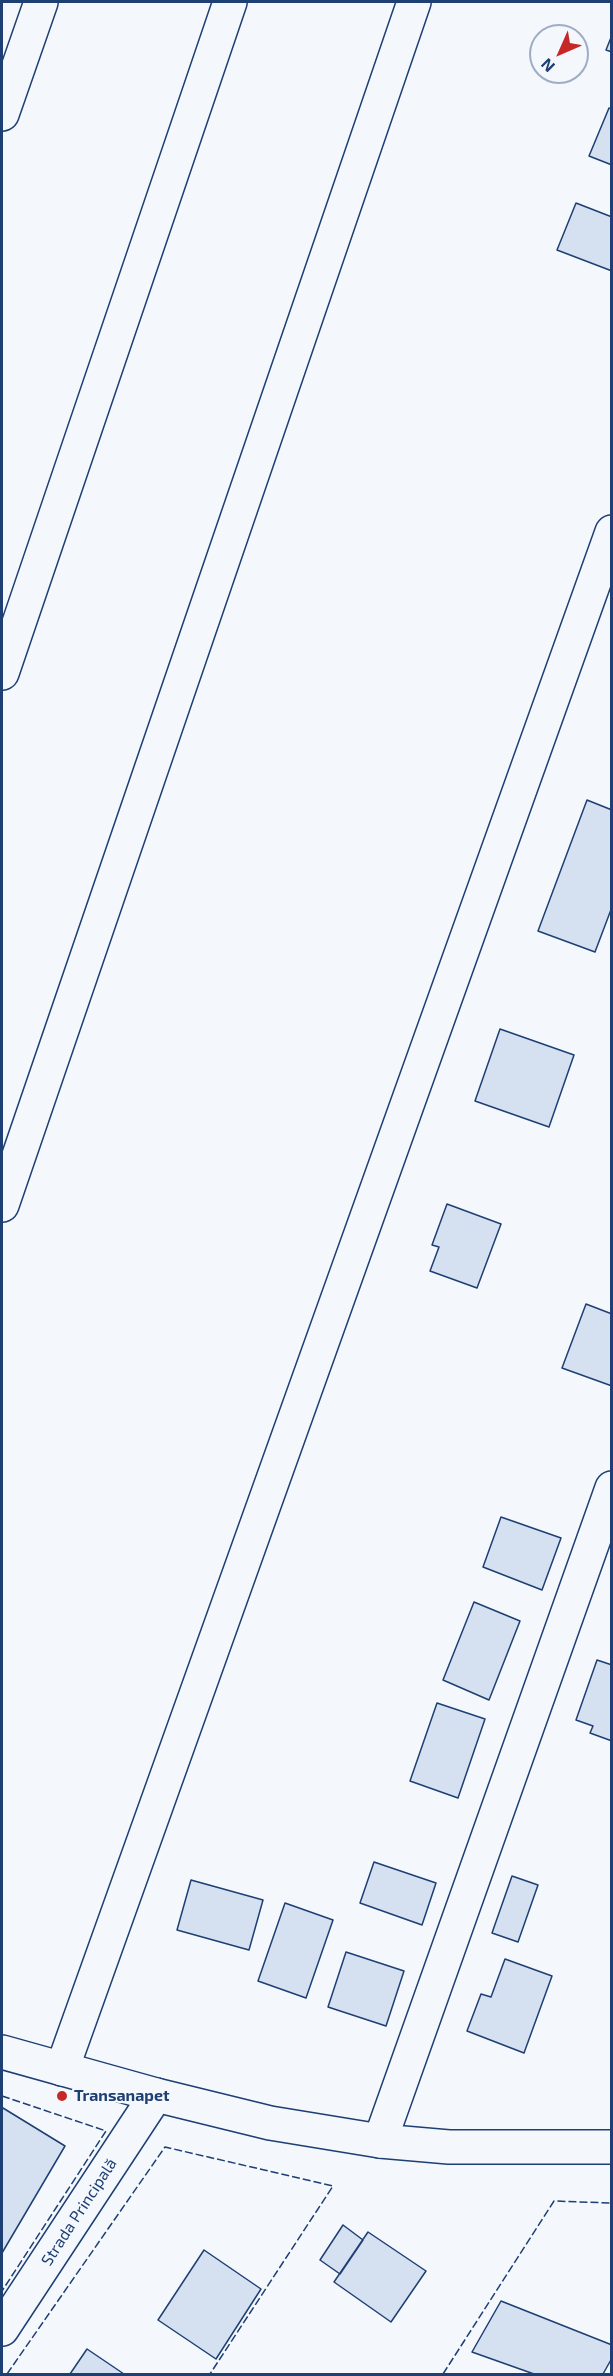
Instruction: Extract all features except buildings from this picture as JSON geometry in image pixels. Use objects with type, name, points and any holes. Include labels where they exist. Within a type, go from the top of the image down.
[{"type":"street","points":[[2,114],[41,2]]},
{"type":"street","points":[[2,673],[230,2]]},
{"type":"street","points":[[2,1205],[414,2]]},
{"type":"street","points":[[62,2069],[612,532]]},
{"type":"street","points":[[380,2141],[612,1488]]},
{"type":"street","points":[[2,2052],[156,2095],[270,2123],[380,2141],[449,2147],[612,2147]]},
{"type":"street","name":"Strada Principală","points":[[2,2329],[156,2095]]},
{"type":"fence","points":[[2,2096],[106,2131],[2,2291]]},
{"type":"fence","points":[[7,2374],[165,2147],[333,2186],[210,2374]]},
{"type":"fence","points":[[443,2374],[554,2201],[612,2203]]},
{"type":"place","name":"Transanapet","points":[[62,2096]]}]
